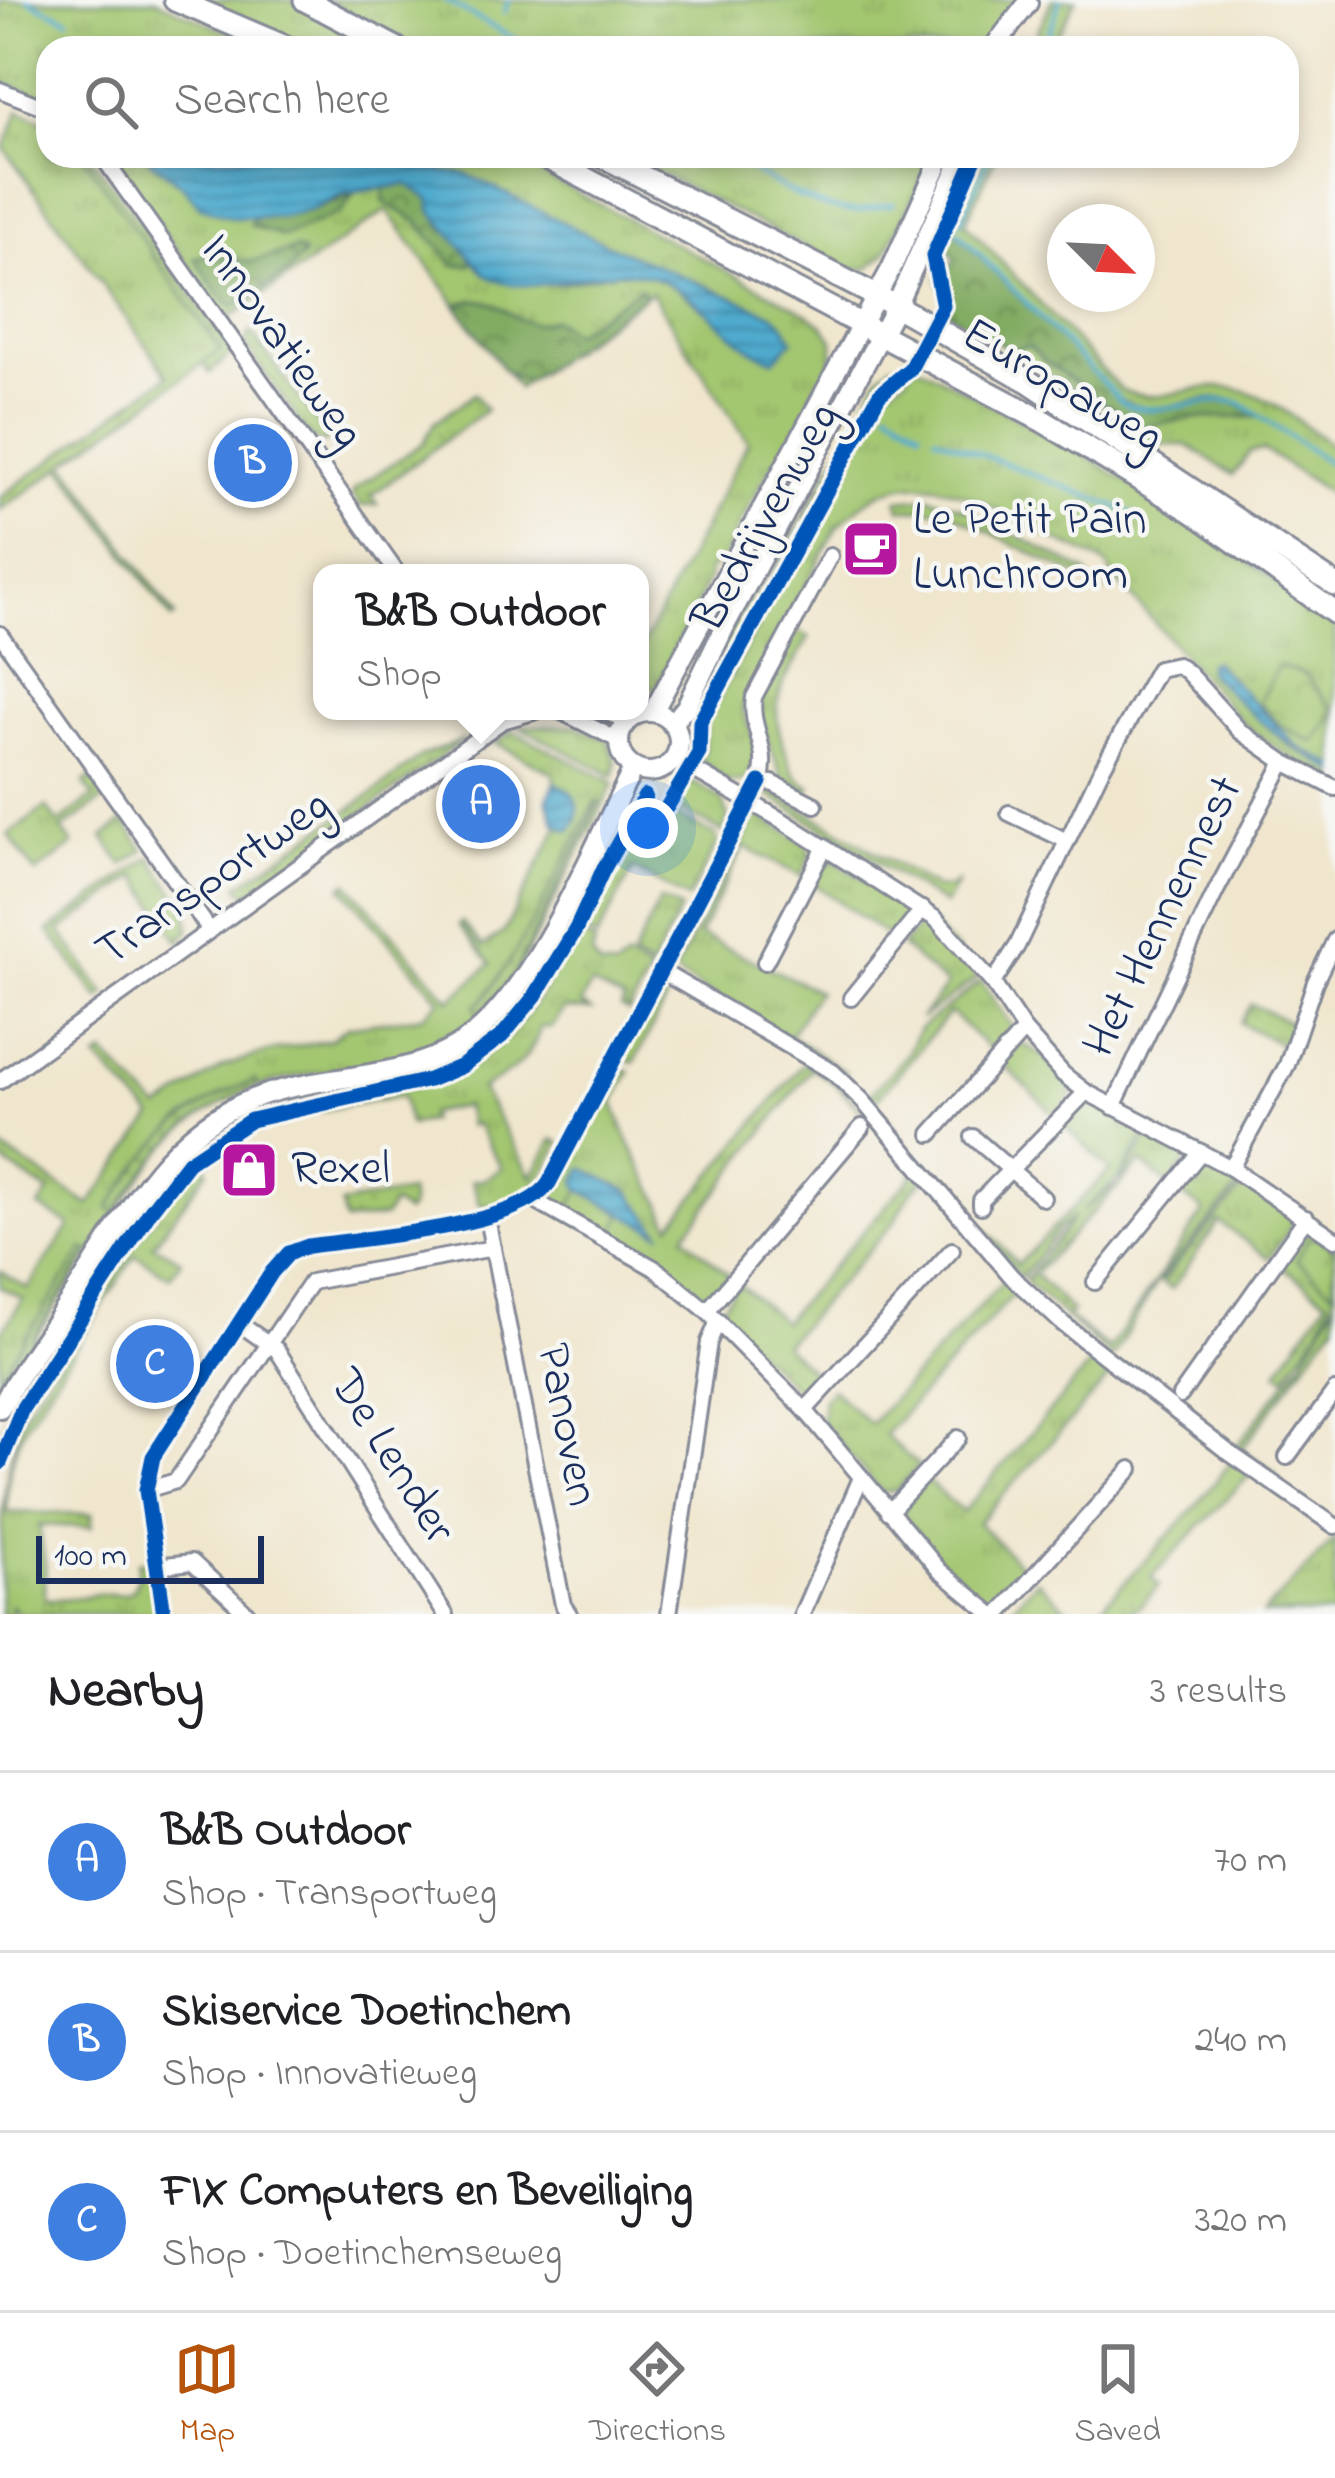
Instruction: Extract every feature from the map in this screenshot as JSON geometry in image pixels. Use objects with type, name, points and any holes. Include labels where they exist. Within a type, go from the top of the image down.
[{"type":"main road","points":[[175,0],[260,36]]},
{"type":"main road","points":[[305,0],[373,36]]},
{"type":"main road","points":[[1002,36],[1028,2]]},
{"type":"main road","points":[[1015,36],[1028,2]]},
{"type":"main road","name":"Europaweg","points":[[565,168],[882,333],[1112,461],[1335,613]]},
{"type":"main road","name":"Europaweg","points":[[626,168],[886,301],[1028,380],[1335,585]]},
{"type":"main road","points":[[886,301],[937,168]]},
{"type":"main road","points":[[886,301],[957,168]]},
{"type":"main road","name":"Bedrijvenweg","points":[[653,712],[861,322],[886,301]]},
{"type":"main road","name":"Bedrijvenweg","points":[[672,724],[686,707],[882,333],[886,301]]},
{"type":"main road","points":[[628,721],[618,740],[622,756],[633,769],[656,772],[675,759],[679,741],[672,724],[649,713]]},
{"type":"main road","points":[[0,1408],[134,1201],[195,1130],[239,1103],[270,1092],[428,1063],[470,1038],[500,1012],[553,926],[633,769]]},
{"type":"street","points":[[0,90],[36,104]]},
{"type":"street","name":"Innovatieweg","points":[[110,168],[391,564]]},
{"type":"street","points":[[787,790],[772,774],[752,710],[754,697],[830,556]]},
{"type":"street","points":[[0,634],[209,929]]},
{"type":"street","points":[[992,983],[1017,946],[1152,677],[1167,665],[1186,672],[1240,731],[1335,788]]},
{"type":"street","name":"Transportweg","points":[[0,1081],[493,720]]},
{"type":"street","points":[[578,720],[618,740]]},
{"type":"street","points":[[164,1614],[146,1490],[153,1457],[272,1272],[289,1253],[308,1246],[488,1218],[535,1201],[760,782],[766,755]]},
{"type":"street","points":[[675,759],[923,909],[951,933],[1063,1074],[1086,1092],[1231,1168],[1335,1239]]},
{"type":"street","name":"Het Hennennest","points":[[1113,1107],[1225,874],[1285,762]]},
{"type":"street","points":[[760,782],[772,782],[815,806]]},
{"type":"street","points":[[1009,813],[1067,841]]},
{"type":"street","points":[[765,962],[825,847]]},
{"type":"street","points":[[851,998],[923,909]]},
{"type":"street","points":[[1231,1168],[1287,1065],[1315,982],[1335,940]]},
{"type":"street","points":[[659,970],[833,1072],[1012,1276],[1063,1323],[1238,1459],[1335,1526]]},
{"type":"street","points":[[931,1134],[1024,1030]]},
{"type":"street","points":[[981,1206],[981,1200],[1086,1092]]},
{"type":"street","points":[[669,1614],[712,1316],[862,1126]]},
{"type":"street","points":[[973,1137],[1043,1198]]},
{"type":"street","points":[[1096,1282],[1202,1152]]},
{"type":"street","points":[[535,1201],[656,1269],[712,1316],[805,1410],[940,1570],[995,1614],[1131,1469]]},
{"type":"street","name":"Panoven","points":[[488,1218],[549,1539],[569,1614]]},
{"type":"street","points":[[1180,1396],[1306,1218]]},
{"type":"street","points":[[269,1342],[305,1287],[318,1278],[493,1248]]},
{"type":"street","points":[[805,1410],[952,1250]]},
{"type":"street","name":"De Lender","points":[[240,1324],[269,1342],[445,1614]]},
{"type":"street","name":"De Lender","points":[[146,1490],[176,1481],[269,1342]]},
{"type":"street","points":[[1287,1457],[1335,1390]]},
{"type":"street","points":[[889,1512],[958,1438]]},
{"type":"street","points":[[802,1614],[860,1480]]},
{"type":"street","points":[[157,1566],[192,1562],[248,1614]]},
{"type":"green space","points":[[0,0],[155,0],[238,36],[36,36],[36,94],[0,81]]},
{"type":"green space","points":[[196,0],[290,0],[360,36],[279,36]]},
{"type":"green space","points":[[326,0],[1019,0],[995,36],[395,36]]},
{"type":"green space","points":[[1052,0],[1076,0],[1057,36],[1036,36]]},
{"type":"green space","points":[[19,110],[36,118],[36,168],[92,168],[221,350],[65,463],[175,616],[172,619],[62,467],[0,510],[0,497],[168,376],[4,148]]},
{"type":"green space","points":[[92,168],[100,168],[233,352],[210,373],[203,363],[221,350]]},
{"type":"green space","points":[[119,168],[160,168],[199,206],[407,184],[486,275],[550,284],[639,273],[686,295],[760,353],[774,359],[792,339],[772,314],[608,245],[466,174],[416,168],[530,168],[796,307],[823,325],[833,340],[832,357],[819,393],[760,486],[721,562],[709,569],[656,689],[649,686],[649,633],[748,442],[651,292],[518,388],[387,210],[231,317],[222,312]]},
{"type":"green space","points":[[650,168],[927,168],[885,254],[867,269],[846,268]]},
{"type":"green space","points":[[975,168],[990,168],[965,223],[1121,390],[1161,396],[1221,387],[1253,394],[1282,409],[1335,448],[1335,521],[1329,493],[1264,450],[1250,452],[1233,475],[1187,445],[1151,445],[1104,407],[1010,350],[1028,345],[1140,427],[1196,418],[1260,416],[1238,402],[1217,399],[1140,407],[1105,387],[949,225]]},
{"type":"green space","points":[[407,184],[430,199],[432,212],[472,258],[470,265],[454,265],[417,221],[384,202],[383,188]]},
{"type":"green space","points":[[355,193],[340,213],[283,237],[250,225],[255,218],[311,210]]},
{"type":"green space","points":[[949,225],[1123,403],[1141,409],[1232,401],[1262,417],[1196,418],[1140,427],[1029,346],[1010,350],[945,311],[947,300],[938,279],[955,260],[943,243]]},
{"type":"green space","points":[[296,249],[304,254],[288,273],[233,307],[218,294],[195,258],[205,255],[251,262]]},
{"type":"green space","points":[[640,288],[646,295],[526,382],[504,370],[456,305],[481,300],[523,320],[553,319],[573,333]]},
{"type":"green space","points":[[251,332],[329,439],[324,443],[312,439],[248,349],[245,341]]},
{"type":"green space","points":[[908,362],[878,391],[704,703],[686,695],[749,601],[770,579],[879,376],[891,365]]},
{"type":"green space","points":[[916,364],[1083,454],[1335,622],[1335,766],[1298,747],[1214,662],[1211,675],[1289,746],[1335,770],[1335,779],[1283,753],[1244,724],[1116,579],[1108,593],[1111,573],[1107,565],[980,501],[955,491],[908,485],[860,506],[835,530],[742,707],[756,746],[750,772],[742,782],[727,782],[700,760],[705,723],[886,390]]},
{"type":"green space","points":[[474,394],[486,410],[372,495],[377,504],[361,506],[352,494],[356,488],[423,443],[434,423]]},
{"type":"green space","points":[[929,497],[964,508],[1086,572],[1094,584],[945,510],[900,509],[898,500]]},
{"type":"green space","points":[[797,631],[809,637],[781,690],[777,715],[790,765],[811,787],[807,793],[781,776],[758,712]]},
{"type":"green space","points":[[1278,666],[1305,674],[1335,712],[1314,742],[1280,725],[1259,702]]},
{"type":"green space","points":[[518,726],[576,726],[608,740],[616,762],[614,776]]},
{"type":"green space","points":[[513,731],[614,783],[516,975],[481,1015],[445,1040],[409,1056],[255,1088],[194,1121],[131,1192],[0,1391],[0,1334],[23,1299],[0,1287],[0,1271],[28,1289],[70,1225],[39,1207],[49,1192],[0,1160],[0,1147],[89,1205],[153,1117],[97,1059],[104,1054],[159,1109],[222,1067],[271,1051],[330,1040],[347,1027],[423,1016],[440,1000],[342,887],[347,882],[450,1000],[491,964],[459,925],[462,922],[483,946],[504,932],[559,825],[570,830],[577,820],[578,806],[555,783],[554,774],[496,743]]},
{"type":"green space","points":[[464,740],[248,895],[238,886],[421,756]]},
{"type":"green space","points":[[92,777],[107,797],[62,829],[73,845],[36,873],[8,835],[46,807],[59,823],[93,797],[84,783]]},
{"type":"green space","points":[[691,781],[723,800],[728,817],[723,832],[675,807]]},
{"type":"green space","points":[[770,789],[937,889],[958,881],[945,905],[770,796],[766,792]]},
{"type":"green space","points":[[599,802],[514,974],[481,1015],[476,1008],[510,960]]},
{"type":"green space","points":[[646,808],[669,816],[672,813],[716,836],[718,842],[688,899],[633,869],[597,938],[582,929],[593,908],[599,910],[607,878]]},
{"type":"green space","points":[[761,817],[808,845],[811,855],[801,876],[744,847],[699,935],[818,991],[790,1035],[846,1072],[843,1076],[674,972],[754,819]]},
{"type":"green space","points":[[124,821],[144,850],[123,865],[103,837]]},
{"type":"green space","points":[[151,857],[188,912],[189,930],[179,941],[137,876],[60,931],[105,994],[99,999],[49,931]]},
{"type":"green space","points":[[827,862],[836,862],[909,909],[892,939],[813,883]]},
{"type":"green space","points":[[660,900],[680,909],[651,968],[632,958]]},
{"type":"green space","points":[[930,924],[977,978],[920,1019],[947,985],[901,946],[920,925]]},
{"type":"green space","points":[[568,930],[556,957],[512,1022],[484,1048],[453,1066],[420,1077],[260,1113],[226,1130],[185,1161],[29,1392],[0,1451],[0,1433],[17,1399],[162,1179],[214,1129],[275,1101],[399,1079],[459,1056],[518,1005]]},
{"type":"green space","points":[[578,932],[595,942],[592,955],[600,967],[615,969],[627,959],[650,972],[629,1012],[621,1008],[624,1001],[591,984],[581,1004],[590,1010],[564,1009],[552,1027],[540,1027],[518,1064],[481,1089],[532,1177],[553,1139],[560,1143],[539,1181],[522,1197],[481,1206],[472,1181],[502,1168],[475,1123],[469,1126],[465,1106],[429,1113],[430,1120],[409,1125],[402,1096],[272,1125],[225,1148],[204,1165],[208,1170],[153,1245],[181,1260],[170,1277],[135,1255],[24,1428],[7,1490],[7,1512],[92,1514],[92,1527],[39,1525],[45,1599],[125,1594],[135,1585],[138,1562],[144,1561],[150,1566],[157,1614],[20,1614],[11,1606],[12,1614],[1,1614],[6,1486],[24,1413],[178,1179],[212,1147],[250,1127],[291,1113],[418,1085],[459,1069],[497,1045],[522,1020]]},
{"type":"green space","points":[[663,976],[673,986],[634,1063],[622,1057]]},
{"type":"green space","points":[[981,981],[1011,1025],[1008,1038],[995,1054],[950,1012],[874,1103],[912,1153],[866,1099],[907,1054],[919,1029]]},
{"type":"green space","points":[[1251,1004],[1291,1023],[1283,1046],[1240,1023]]},
{"type":"green space","points":[[1020,1044],[1052,1065],[1070,1089],[1072,1097],[1056,1116],[1002,1063]]},
{"type":"green space","points":[[804,1063],[832,1076],[868,1118],[837,1085],[812,1068],[684,1236],[729,1275],[711,1296],[699,1299],[633,1249],[553,1200],[552,1192],[618,1066],[630,1072],[614,1101],[619,1117],[671,1225]]},
{"type":"green space","points":[[255,1080],[256,1087],[192,1123],[145,1171],[115,1213],[109,1208],[170,1130],[208,1103]]},
{"type":"green space","points":[[1087,1105],[1096,1105],[1146,1133],[1121,1175],[1082,1211],[1119,1183],[1150,1135],[1181,1148],[1187,1160],[1169,1185],[1141,1162],[1037,1271],[1034,1269],[1075,1216],[1058,1230],[1022,1278],[971,1221],[974,1218],[1018,1264],[1110,1170],[1064,1125]]},
{"type":"green space","points":[[873,1120],[924,1180],[910,1193],[895,1221],[784,1345],[821,1380],[812,1389],[796,1389],[723,1319],[722,1306],[739,1284],[783,1322],[915,1173]]},
{"type":"green space","points":[[1204,1164],[1242,1183],[1158,1281],[1112,1358],[1025,1281],[1032,1272],[1072,1311],[1067,1317],[1109,1349],[1204,1211],[1178,1192]]},
{"type":"green space","points":[[1245,1185],[1292,1216],[1290,1229],[1269,1258],[1219,1222],[1172,1289],[1161,1282]]},
{"type":"green space","points":[[580,1190],[623,1214],[612,1235],[568,1211]]},
{"type":"green space","points":[[409,1192],[411,1207],[406,1213],[393,1204],[384,1217],[345,1222],[341,1204]]},
{"type":"green space","points":[[1303,1231],[1316,1231],[1335,1246],[1335,1294],[1318,1331],[1285,1377],[1277,1372],[1327,1300],[1279,1264]]},
{"type":"green space","points":[[1317,1236],[1335,1251],[1333,1292],[1297,1260],[1308,1238]]},
{"type":"green space","points":[[84,1249],[89,1252],[0,1389],[0,1376]]},
{"type":"green space","points":[[1006,1278],[1036,1306],[1015,1293],[884,1435],[919,1466],[896,1491],[882,1493],[821,1421],[823,1399],[832,1389],[870,1424]]},
{"type":"green space","points":[[1335,1303],[1335,1323],[1242,1449],[1277,1475],[1273,1480],[1233,1451],[1302,1361]]},
{"type":"green space","points":[[1075,1340],[1115,1371],[978,1523],[1026,1571],[998,1600],[986,1601],[941,1563],[903,1517],[906,1502],[926,1480],[963,1512],[1094,1360]]},
{"type":"green space","points":[[1232,1461],[1251,1474],[1151,1577],[1159,1585],[1151,1595],[1132,1610],[1095,1614],[1190,1513]]},
{"type":"green space","points":[[1335,1538],[1335,1614],[1263,1614],[1328,1546]]},
{"type":"green space","points":[[1037,1580],[1073,1614],[1012,1614],[1013,1606]]},
{"type":"water","points":[[160,168],[416,168],[466,174],[608,245],[772,314],[793,340],[774,360],[757,353],[680,290],[642,274],[603,274],[543,285],[505,283],[486,275],[432,212],[430,199],[407,184],[343,194],[311,210],[282,217],[233,218],[199,206]]},
{"type":"water","points":[[1214,662],[1298,747],[1335,766],[1335,771],[1283,739],[1252,714],[1208,671],[1208,663]]},
{"type":"water","points":[[555,783],[569,791],[578,809],[570,831],[555,823],[547,799]]},
{"type":"water","points":[[583,1168],[629,1191],[662,1234],[580,1190],[576,1181]]},
{"type":"waterway","points":[[28,0],[68,19]]},
{"type":"waterway","points":[[444,0],[509,36]]},
{"type":"waterway","points":[[504,13],[509,0]]},
{"type":"waterway","points":[[1048,36],[1060,0]]},
{"type":"waterway","points":[[748,168],[823,206],[857,211],[894,204]]},
{"type":"waterway","points":[[960,221],[984,168]]},
{"type":"waterway","points":[[957,231],[1123,403],[1151,409],[1240,403],[1335,467]]},
{"type":"waterway","points":[[888,409],[921,430]]},
{"type":"waterway","points":[[935,436],[1134,514]]},
{"type":"cycle path","points":[[667,807],[699,753],[700,722],[879,395],[910,369],[943,306],[933,256],[971,168]]},
{"type":"cycle path","points":[[164,1614],[146,1490],[153,1457],[272,1272],[289,1253],[308,1246],[475,1220],[533,1198],[549,1183],[760,782]]},
{"type":"cycle path","points":[[0,1463],[22,1409],[151,1210],[188,1162],[251,1120],[429,1080],[462,1066],[502,1036],[535,996],[576,929],[645,796]]},
{"type":"place","name":"Skiservice Doetinchem","points":[[253,463]]},
{"type":"place","name":"Le Petit Pain Lunchroom","points":[[871,549]]},
{"type":"place","name":"B&B Outdoor","points":[[481,804]]},
{"type":"place","name":"Rexel","points":[[249,1170]]},
{"type":"place","name":"FIX Computers en Beveiliging","points":[[155,1364]]}]
